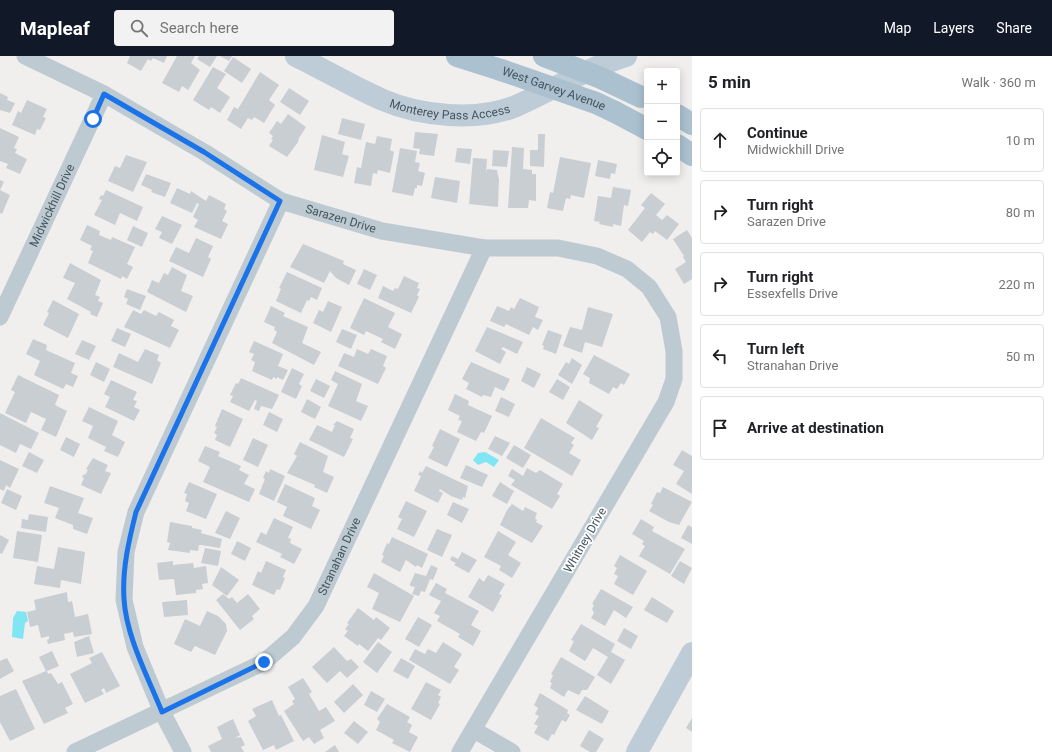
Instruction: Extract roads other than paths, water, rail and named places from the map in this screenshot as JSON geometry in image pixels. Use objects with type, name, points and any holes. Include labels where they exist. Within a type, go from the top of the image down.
[{"type":"main road","name":"Monterey Pass Access","points":[[296,56],[384,100],[424,112],[462,116],[486,114],[515,106],[604,59],[626,56]]},
{"type":"main road","name":"West Garvey Avenue","points":[[458,56],[596,103],[644,127]]},
{"type":"main road","points":[[544,56],[601,78],[644,98]]},
{"type":"main road","points":[[680,117],[692,124]]},
{"type":"main road","points":[[680,147],[692,155]]},
{"type":"main road","points":[[637,752],[692,653]]},
{"type":"street","name":"Sarazen Drive","points":[[25,56],[104,94],[204,152],[280,201],[382,231],[484,248],[558,248],[597,256],[627,269],[649,287],[668,317]]},
{"type":"street","name":"Midwickhill Drive","points":[[0,317],[104,94]]},
{"type":"street","points":[[183,752],[162,712],[135,647],[124,600],[126,552],[136,512],[280,201]]},
{"type":"street","name":"Stranahan Drive","points":[[75,752],[162,712],[264,662],[293,637],[316,606],[484,248]]},
{"type":"street","name":"Whitney Drive","points":[[460,752],[666,402],[674,379],[674,351],[668,317]]},
{"type":"street","points":[[474,730],[512,752]]},
{"type":"water","points":[[485,452],[499,460],[494,467],[486,462],[478,465],[473,460],[478,453]]},
{"type":"water","points":[[17,611],[26,612],[28,621],[25,623],[23,639],[12,637],[13,618]]}]
